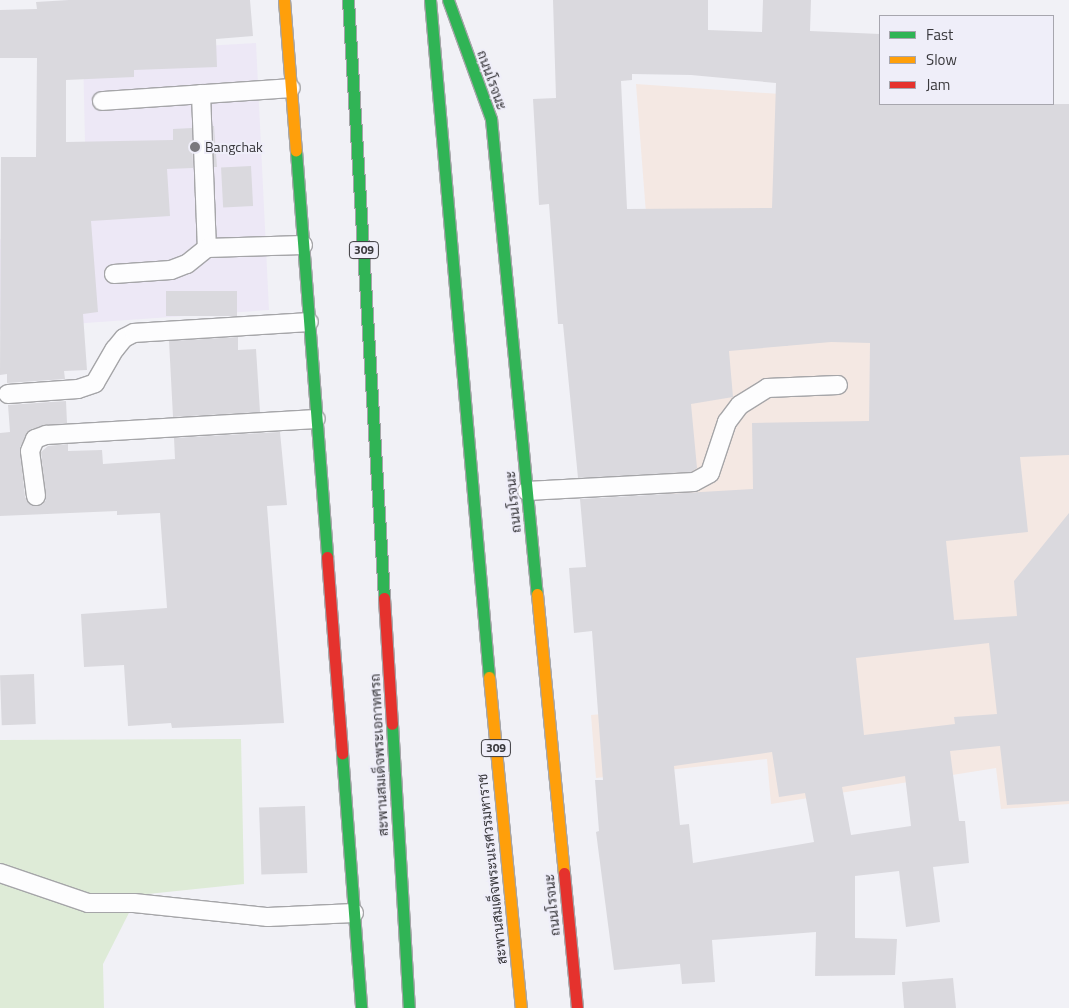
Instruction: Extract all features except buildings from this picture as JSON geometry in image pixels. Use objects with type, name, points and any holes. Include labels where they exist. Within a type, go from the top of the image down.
[{"type":"main road","points":[[284,0],[361,1008]]},
{"type":"main road","name":"309","points":[[348,0],[352,41]]},
{"type":"main road","name":"สะพานสมเด็จพระนเรศวรมหาราช","points":[[430,0],[471,488],[521,1008]]},
{"type":"main road","name":"ถนนโรจนะ","points":[[448,0],[491,119],[577,1008]]},
{"type":"main road","points":[[336,8],[352,41]]},
{"type":"main road","name":"สะพานสมเด็จพระเอกาทศรถ","points":[[352,41],[409,1008]]},
{"type":"lane","points":[[102,101],[291,88]]},
{"type":"lane","points":[[201,94],[207,248]]},
{"type":"lane","points":[[114,274],[171,270],[187,264],[207,248],[303,245]]},
{"type":"lane","points":[[8,394],[78,389],[95,383],[124,338],[134,333],[309,322]]},
{"type":"lane","points":[[527,491],[694,482],[710,473],[727,422],[740,405],[767,388],[838,385]]},
{"type":"lane","points":[[36,496],[30,451],[35,439],[46,435],[316,419]]},
{"type":"lane","points":[[0,873],[88,903],[134,903],[268,918],[354,913]]},
{"type":"shaded area","points":[[256,43],[269,310],[0,329],[0,239],[87,232],[83,53]]},
{"type":"shaded area","points":[[636,84],[879,101],[879,105],[1069,114],[1069,804],[1001,809],[996,768],[771,804],[767,759],[596,778],[591,715],[684,707]]},
{"type":"green space","points":[[241,739],[244,884],[138,895],[103,964],[104,1008],[0,1008],[0,740]]},
{"type":"traffic: fast","points":[[348,0],[384,598]]},
{"type":"traffic: fast","points":[[430,0],[489,677]]},
{"type":"traffic: fast","points":[[448,0],[491,119],[537,594]]},
{"type":"traffic: fast","points":[[296,151],[327,557]]},
{"type":"traffic: fast","points":[[392,724],[409,1008]]},
{"type":"traffic: fast","points":[[342,753],[361,1008]]},
{"type":"traffic: slow","points":[[284,0],[296,151]]},
{"type":"traffic: slow","points":[[537,594],[564,873]]},
{"type":"traffic: slow","points":[[489,677],[521,1008]]},
{"type":"traffic: jam","points":[[327,557],[342,753]]},
{"type":"traffic: jam","points":[[384,598],[392,724]]},
{"type":"traffic: jam","points":[[564,873],[577,1008]]},
{"type":"place","name":"Bangchak","points":[[195,147]]}]
